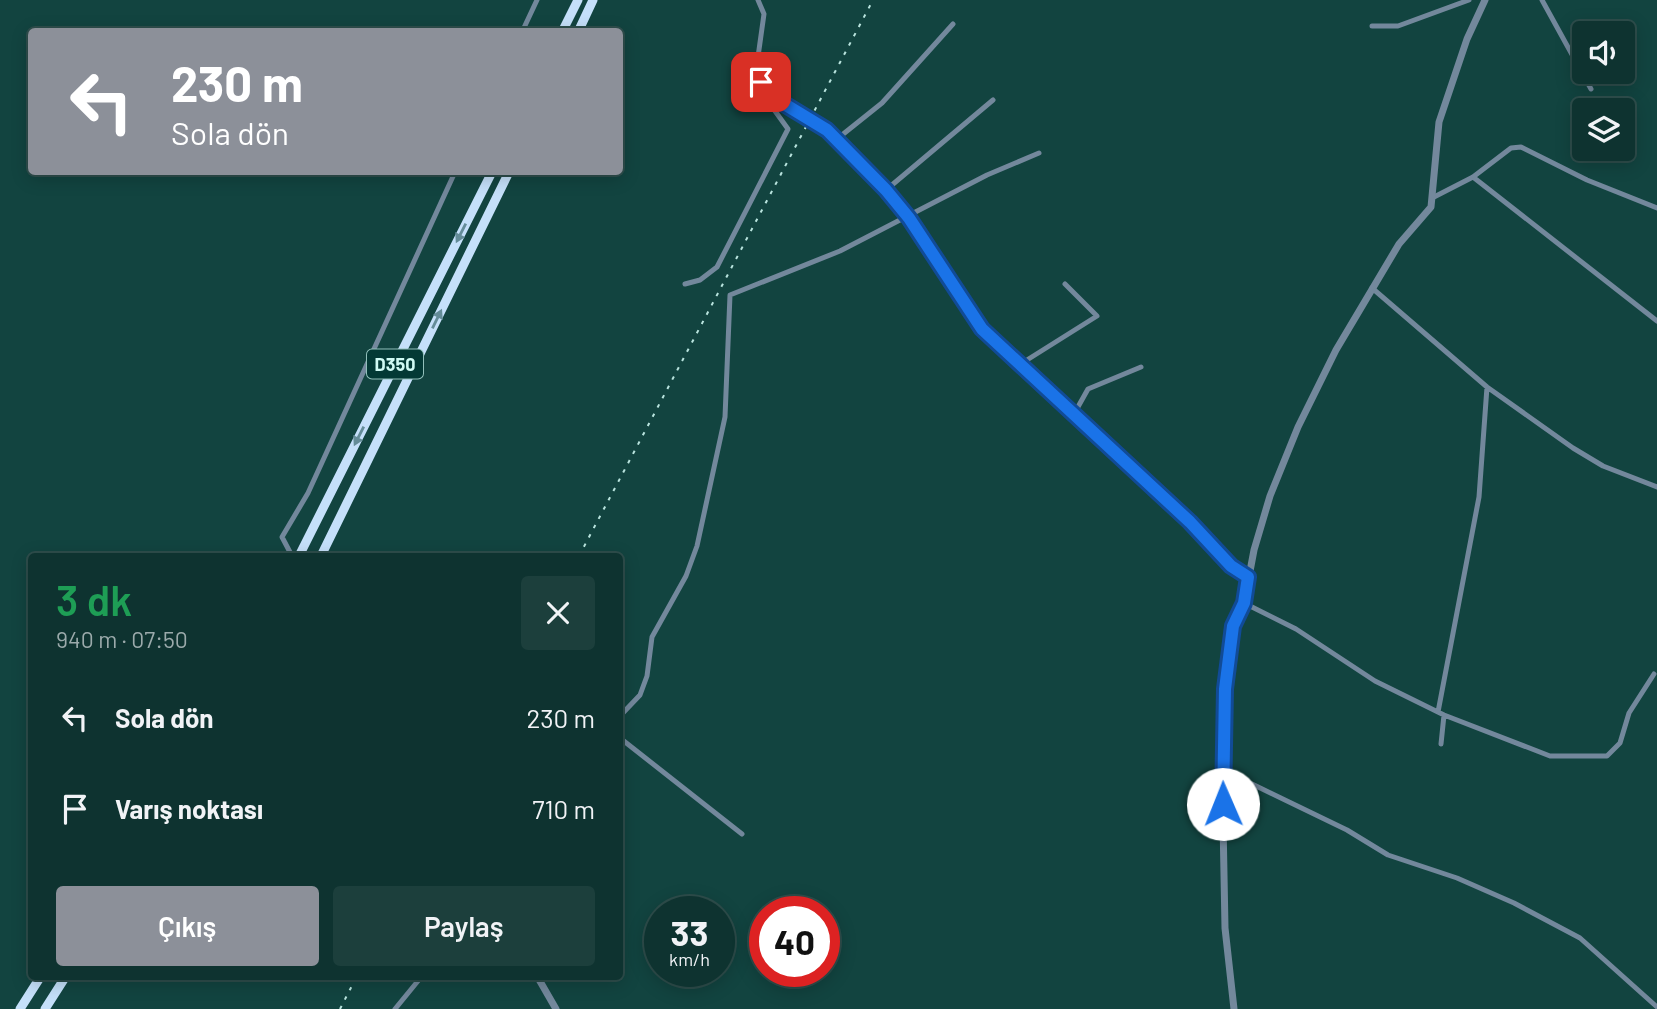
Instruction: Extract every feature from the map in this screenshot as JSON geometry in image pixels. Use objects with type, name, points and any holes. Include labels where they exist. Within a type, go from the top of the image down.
[{"type":"highway","points":[[564,28],[578,0]]},
{"type":"highway","points":[[580,28],[593,0]]},
{"type":"highway","name":"D350","points":[[301,553],[490,175]]},
{"type":"highway","name":"D350","points":[[322,553],[508,175]]},
{"type":"highway","points":[[20,1009],[38,980]]},
{"type":"highway","points":[[45,1009],[63,980]]},
{"type":"street","points":[[524,28],[537,0]]},
{"type":"street","points":[[685,284],[699,280],[717,267],[788,129],[775,111],[771,96],[761,82],[757,64],[764,14],[758,0]]},
{"type":"street","points":[[1372,26],[1398,26],[1469,0]]},
{"type":"street","points":[[1234,1009],[1225,928],[1222,776],[1225,689],[1233,626],[1244,603],[1248,577],[1270,496],[1298,427],[1336,349],[1372,288],[1399,244],[1431,207],[1439,122],[1467,39],[1485,0]]},
{"type":"street","points":[[1542,0],[1591,89]]},
{"type":"street","points":[[837,139],[882,103],[953,24]]},
{"type":"street","points":[[771,96],[819,124],[837,139],[909,218],[982,329],[1190,522],[1231,566],[1248,577]]},
{"type":"street","points":[[886,190],[993,100]]},
{"type":"street","points":[[1434,197],[1474,177],[1511,148],[1527,148],[1587,180],[1657,208]]},
{"type":"street","points":[[623,713],[640,695],[647,676],[652,637],[686,576],[697,547],[725,417],[730,295],[793,272],[909,218],[987,175],[1039,153]]},
{"type":"street","points":[[290,553],[282,537],[308,493],[454,175]]},
{"type":"street","points":[[1474,177],[1657,321]]},
{"type":"street","points":[[1019,365],[1097,316],[1065,284]]},
{"type":"street","points":[[1372,288],[1487,387],[1603,466],[1657,487]]},
{"type":"street","points":[[1074,414],[1088,389],[1141,367]]},
{"type":"street","points":[[1441,744],[1441,714],[1479,497],[1487,387]]},
{"type":"street","points":[[1244,603],[1296,629],[1375,681],[1441,714],[1550,755],[1607,756],[1620,743],[1629,713],[1654,674]]},
{"type":"street","points":[[623,740],[742,834]]},
{"type":"street","points":[[1222,776],[1252,784],[1347,830],[1388,855],[1457,878],[1514,903],[1580,937],[1657,1007]]},
{"type":"street","points":[[394,1009],[419,980]]},
{"type":"street","points":[[539,980],[556,1009]]},
{"type":"railway","points":[[581,553],[873,0]]},
{"type":"railway","points":[[340,1009],[355,980]]},
{"type":"route","points":[[761,82],[771,96],[827,130],[886,190],[909,218],[982,329],[1190,522],[1231,566],[1248,577],[1244,603],[1233,626],[1225,689],[1223,804]]}]
